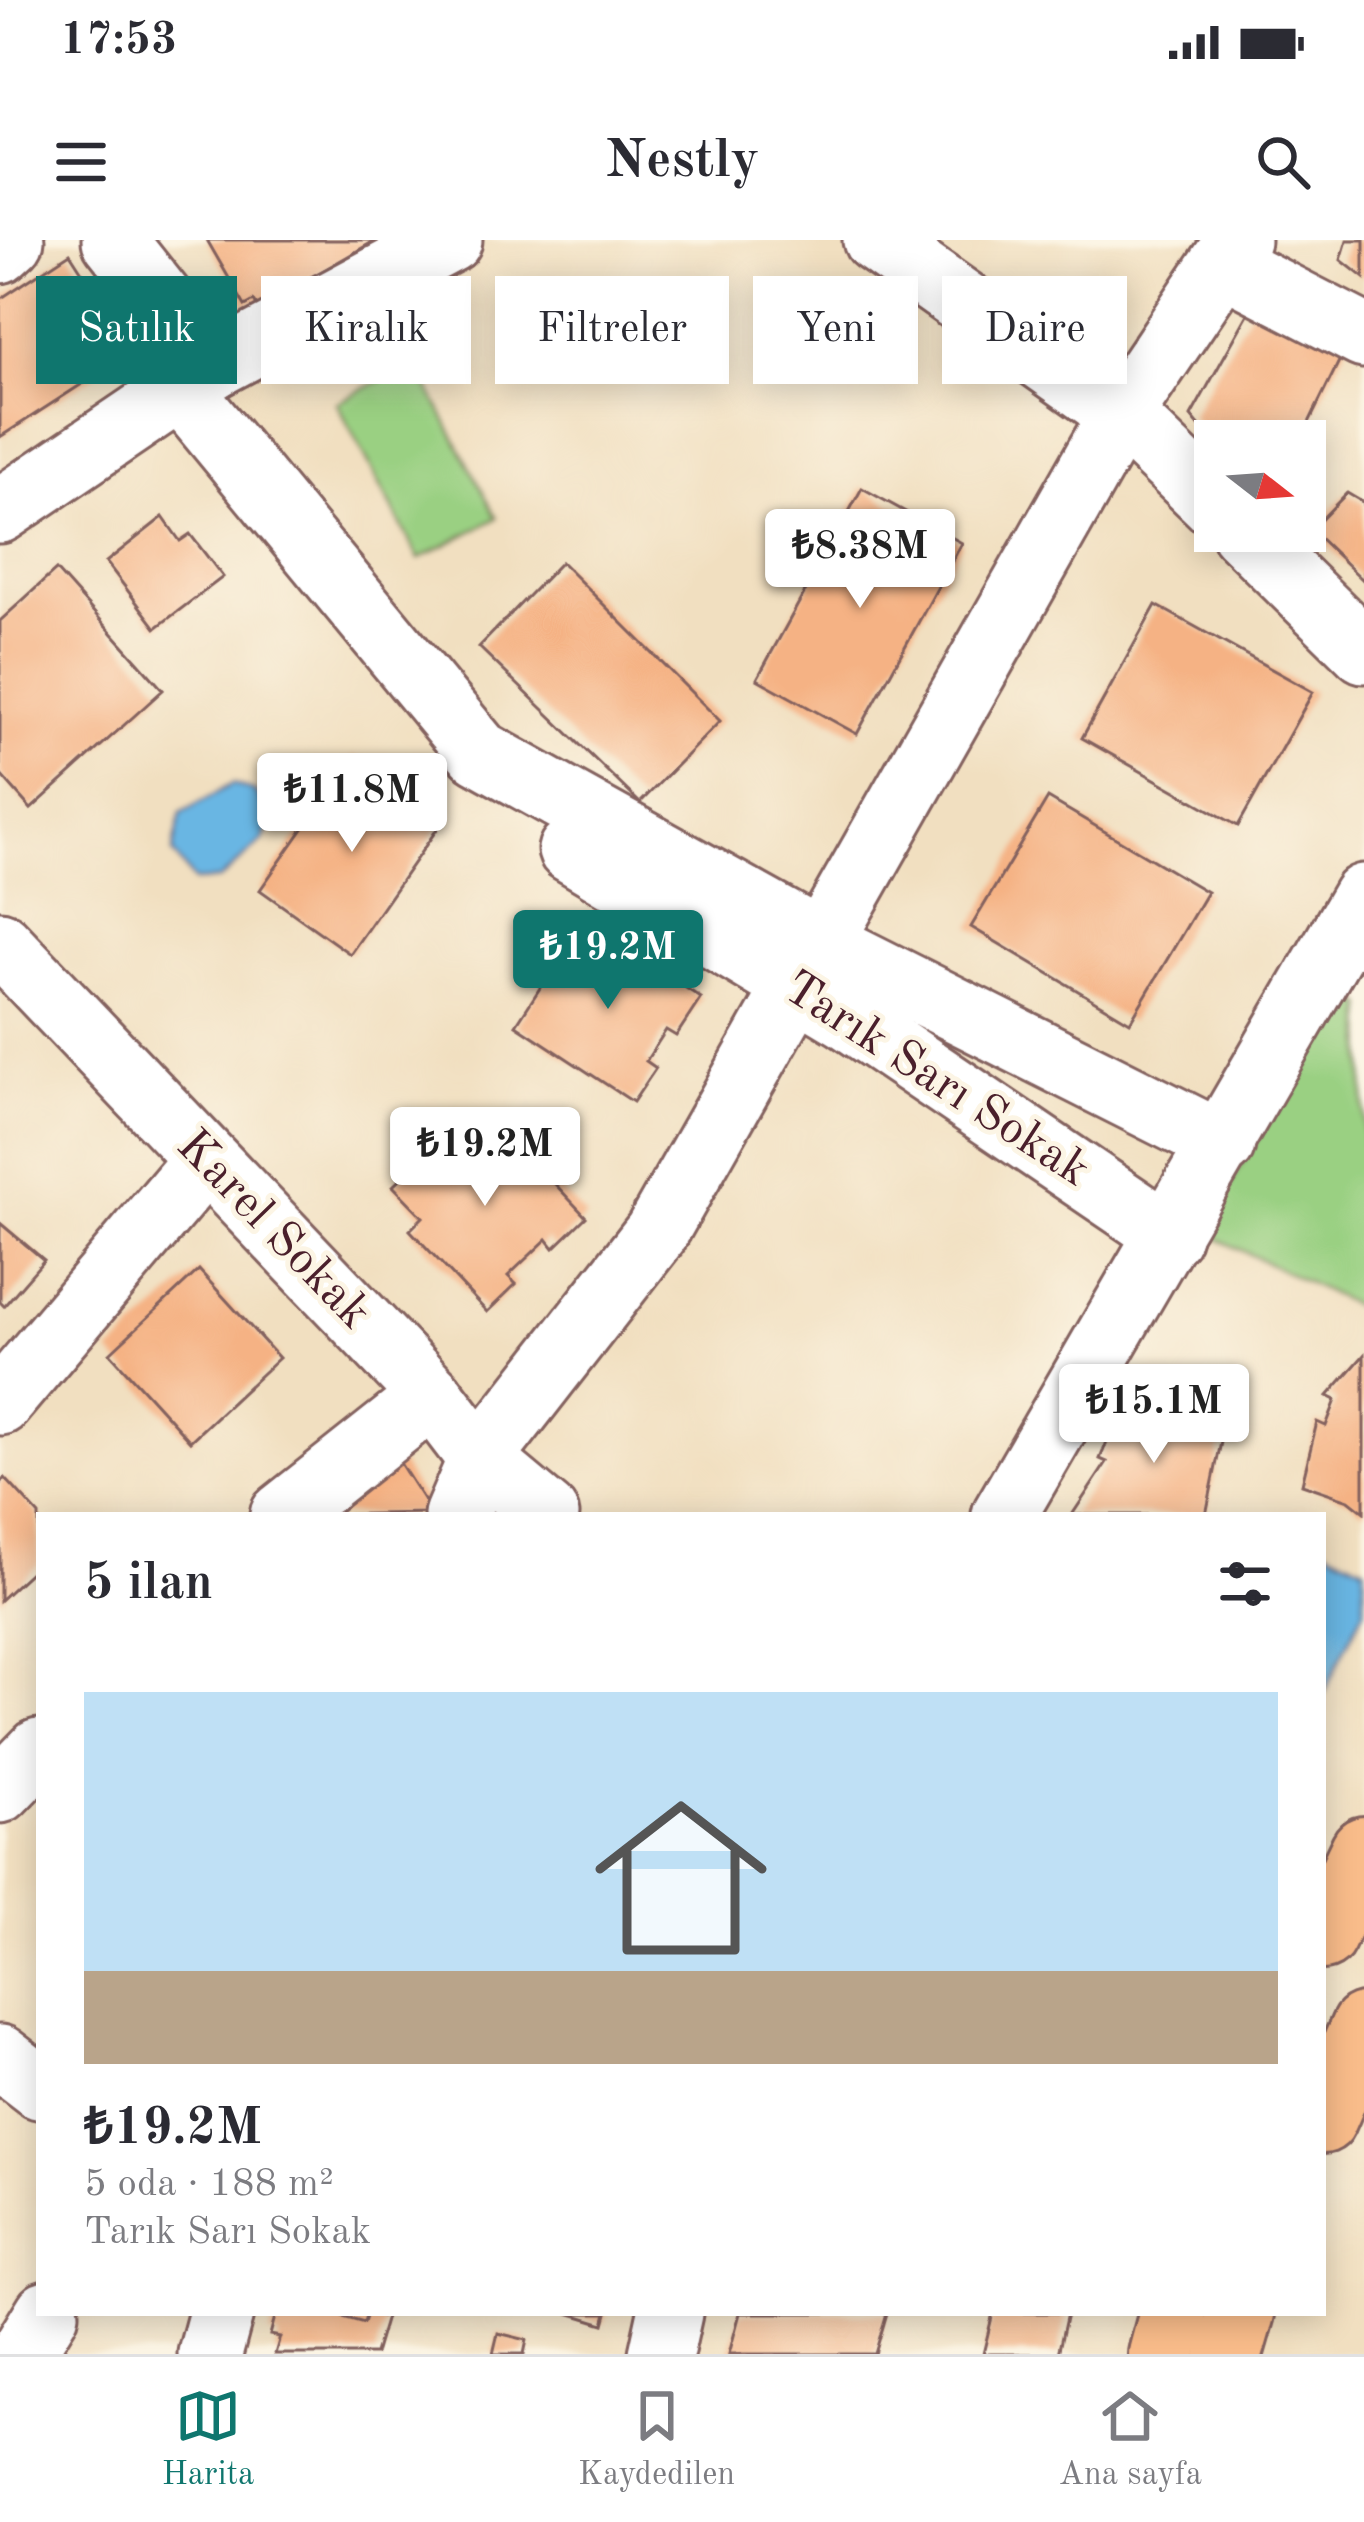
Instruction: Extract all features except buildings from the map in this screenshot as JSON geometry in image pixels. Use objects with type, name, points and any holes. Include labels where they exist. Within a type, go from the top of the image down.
[{"type":"main road","points":[[1326,1930],[1364,1850]]},
{"type":"main road","points":[[1326,2113],[1364,2027]]},
{"type":"main road","points":[[1162,2354],[1172,2316]]},
{"type":"main road","points":[[1228,2354],[1239,2316]]},
{"type":"street","points":[[0,251],[12,240]]},
{"type":"street","name":"Tarık Sarı Sokak","points":[[114,240],[136,276]]},
{"type":"street","points":[[237,355],[450,240]]},
{"type":"street","points":[[875,240],[1121,414],[1194,485]]},
{"type":"street","points":[[457,1512],[480,1459],[656,1233],[1121,414],[1231,252],[1364,336]]},
{"type":"street","points":[[0,511],[186,384]]},
{"type":"street","name":"Tarık Sarı Sokak","points":[[201,384],[478,752],[807,963],[1169,1235]]},
{"type":"street","points":[[1263,552],[1364,651]]},
{"type":"street","points":[[1006,1512],[1364,896]]},
{"type":"street","name":"Karel Sokak","points":[[0,943],[432,1396],[480,1459],[543,1512]]},
{"type":"street","name":"Tarık Sarı Sokak","points":[[807,963],[1223,1144]]},
{"type":"street","points":[[0,1402],[206,1160]]},
{"type":"street","points":[[286,1512],[432,1396]]},
{"type":"street","points":[[0,1791],[36,1754]]},
{"type":"street","points":[[0,1802],[36,1821]]},
{"type":"street","points":[[0,2057],[36,2085]]},
{"type":"street","points":[[22,2354],[45,2316]]},
{"type":"street","points":[[210,2354],[220,2316]]},
{"type":"street","points":[[661,2354],[669,2316]]},
{"type":"green space","points":[[373,384],[427,384],[497,518],[419,559],[337,403]]},
{"type":"green space","points":[[1342,995],[1364,1005],[1364,1310],[1202,1231]]},
{"type":"water","points":[[233,784],[255,792],[271,817],[264,840],[219,880],[194,881],[173,853],[181,813]]},
{"type":"water","points":[[1326,1548],[1364,1567],[1364,1609],[1326,1689]]}]
